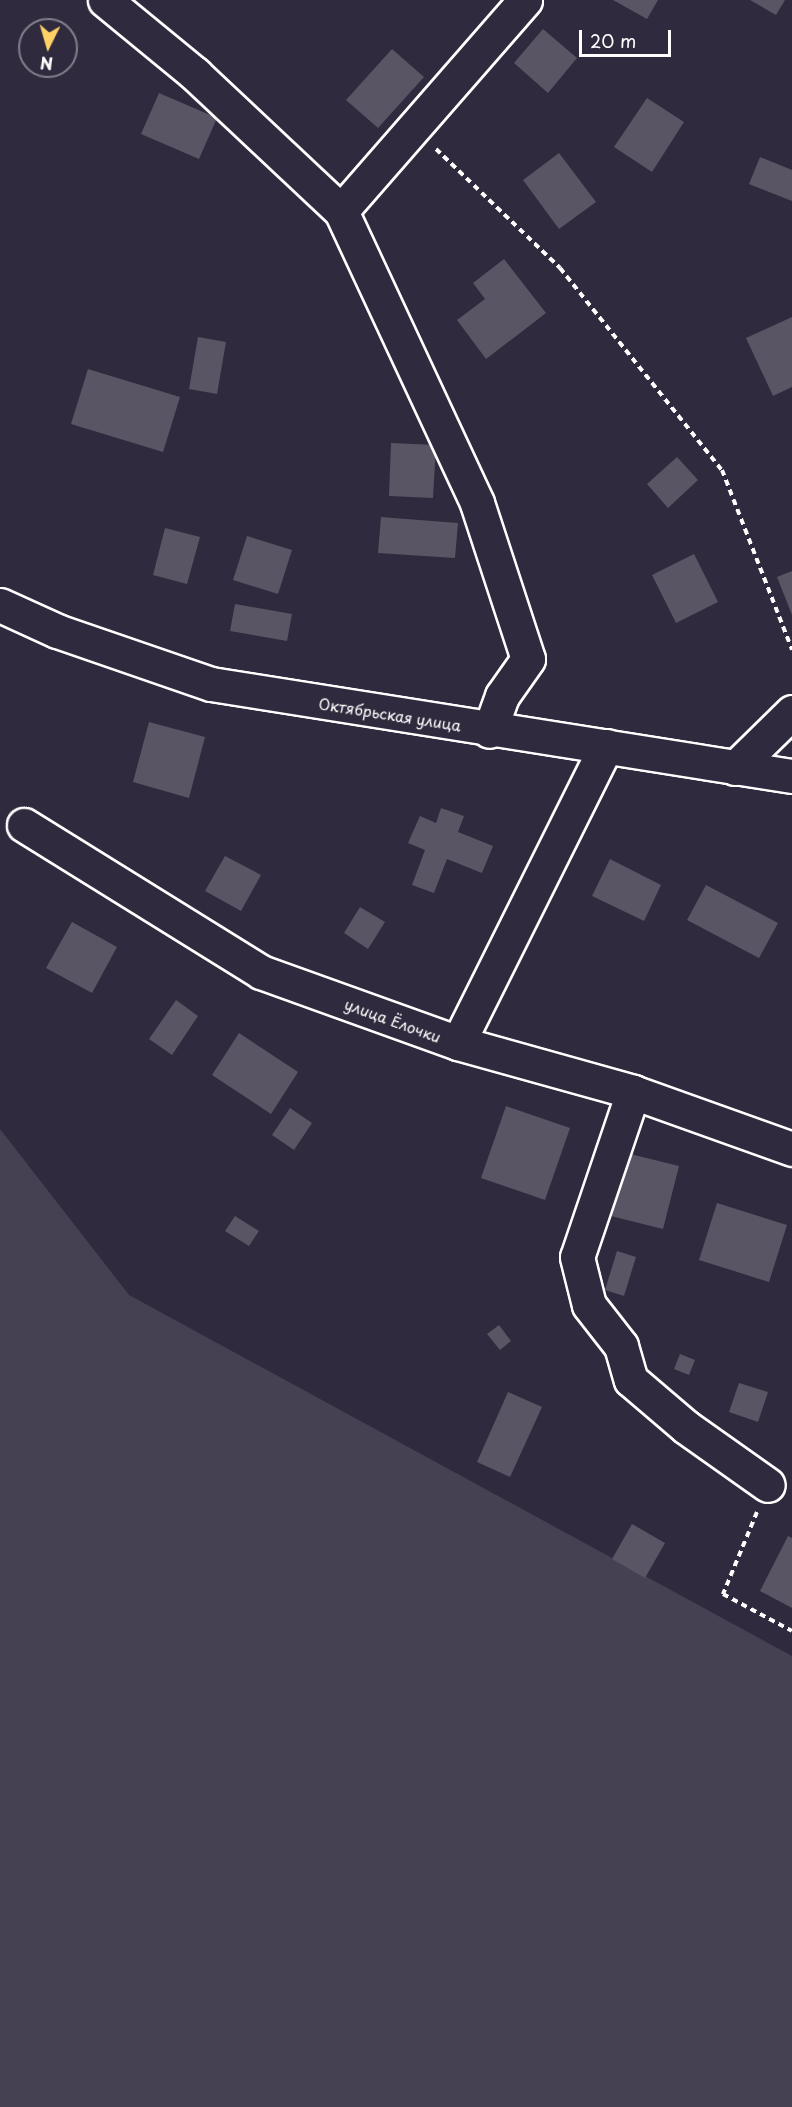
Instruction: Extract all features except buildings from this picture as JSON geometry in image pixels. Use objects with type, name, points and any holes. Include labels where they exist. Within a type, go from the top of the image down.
[{"type":"street","points":[[105,0],[195,74],[341,211],[477,503],[528,659],[502,696],[489,731]]},
{"type":"street","points":[[341,211],[416,130],[525,0]]},
{"type":"street","name":"Октябрьская улица","points":[[0,605],[57,631],[211,684],[489,731],[606,746],[792,776]]},
{"type":"street","points":[[735,768],[792,712]]},
{"type":"street","points":[[458,1043],[606,746]]},
{"type":"street","name":"улица Ёлочки","points":[[24,825],[261,972],[458,1043],[633,1092],[792,1149]]},
{"type":"street","points":[[633,1092],[578,1257],[589,1305],[621,1346],[631,1380],[686,1427],[768,1485]]},
{"type":"path","points":[[416,130],[560,268],[722,470],[792,650]]},
{"type":"path","points":[[768,1485],[723,1594],[792,1631]]},
{"type":"shaded area","points":[[0,1129],[129,1295],[792,1656],[792,2107],[0,2107]]}]
